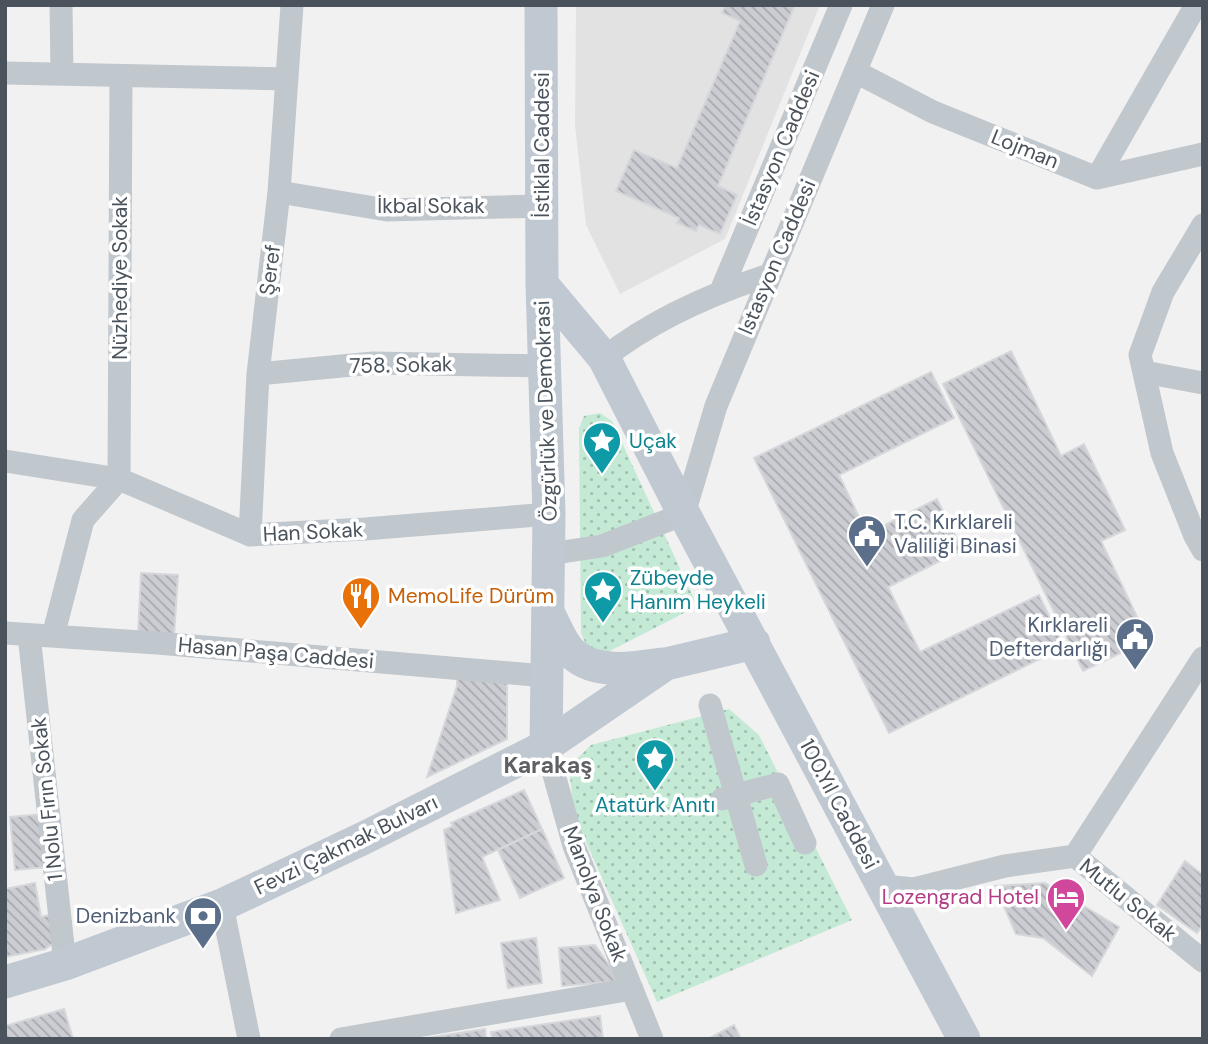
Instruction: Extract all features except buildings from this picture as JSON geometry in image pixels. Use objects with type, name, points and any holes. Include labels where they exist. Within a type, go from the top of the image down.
[{"type":"street","points":[[61,5],[62,74]]},
{"type":"street","name":"Şeref","points":[[250,535],[258,374],[279,192],[292,5]]},
{"type":"street","name":"İstiklal Caddesi","points":[[541,5],[542,284]]},
{"type":"street","name":"İstasyon Caddesi","points":[[721,291],[841,5]]},
{"type":"street","name":"Istasyon Caddesi","points":[[684,514],[716,405],[883,5]]},
{"type":"street","points":[[1097,178],[1196,5]]},
{"type":"street","name":"Lojman","points":[[856,72],[933,113],[1097,178]]},
{"type":"street","points":[[5,74],[287,79]]},
{"type":"street","name":"Nüzhediye Sokak","points":[[119,480],[121,76]]},
{"type":"street","points":[[1097,178],[1203,154]]},
{"type":"street","name":"İkbal Sokak","points":[[279,192],[387,210],[542,206]]},
{"type":"street","points":[[1203,225],[1163,292],[1140,355],[1162,453],[1203,550]]},
{"type":"street","points":[[604,358],[630,338],[721,291],[769,275]]},
{"type":"street","name":"Özgürlük ve Demokrasi","points":[[542,284],[604,358],[754,643]]},
{"type":"street","name":"Özgürlük ve Demokrasi","points":[[542,284],[549,514],[546,746]]},
{"type":"street","name":"758. Sokak","points":[[258,374],[373,363],[545,366]]},
{"type":"street","points":[[1144,372],[1203,383]]},
{"type":"street","name":"Han Sokak","points":[[5,461],[119,480],[250,535],[549,514]]},
{"type":"street","points":[[53,636],[83,520],[119,480]]},
{"type":"street","points":[[549,554],[602,546],[684,514]]},
{"type":"street","name":"Fevzi Çakmak Bulvarı","points":[[547,610],[571,654],[586,663],[629,669],[666,664],[754,643]]},
{"type":"street","name":"Hasan Paşa Caddesi","points":[[5,634],[157,642],[546,676]]},
{"type":"street","name":"1 Nolu Fırın Sokak","points":[[29,635],[65,964]]},
{"type":"street","name":"100.Yıl Caddesi","points":[[754,643],[964,1039]]},
{"type":"street","points":[[1075,856],[1203,658]]},
{"type":"street","name":"Fevzi Çakmak Bulvarı","points":[[5,982],[65,964],[222,905],[366,837],[546,746],[666,664]]},
{"type":"street","points":[[710,705],[730,797],[756,865]]},
{"type":"street","name":"Manolya Sokak","points":[[546,746],[574,846],[652,1039]]},
{"type":"street","points":[[730,797],[778,784],[805,843]]},
{"type":"street","name":"Mutlu Sokak","points":[[883,886],[915,889],[1005,866],[1075,856],[1203,961]]},
{"type":"street","points":[[222,905],[249,1039]]},
{"type":"street","points":[[341,1039],[632,989]]},
{"type":"shaded area","points":[[576,5],[820,5],[725,239],[620,294],[586,225],[575,125]]},
{"type":"green space","points":[[600,413],[612,421],[694,599],[686,612],[604,654],[588,649],[581,633],[579,428],[584,416]]},
{"type":"green space","points":[[729,709],[759,735],[852,920],[657,1002],[574,815],[569,767],[591,745]]},
{"type":"place","name":"Uçak","points":[[602,475]]},
{"type":"place","name":"T.C. Kırklareli Valiliği Binasi","points":[[867,568]]},
{"type":"place","name":"Zübeyde Hanım Heykeli","points":[[603,624]]},
{"type":"place","name":"MemoLife Dürüm","points":[[361,630]]},
{"type":"place","name":"Kırklareli Defterdarlığı","points":[[1135,671]]},
{"type":"place","name":"Atatürk Anıtı","points":[[655,792]]},
{"type":"place","name":"Lozengrad Hotel","points":[[1066,931]]},
{"type":"place","name":"Denizbank","points":[[203,950]]},
{"type":"district","name":"Karakaş","points":[[548,765]]}]
